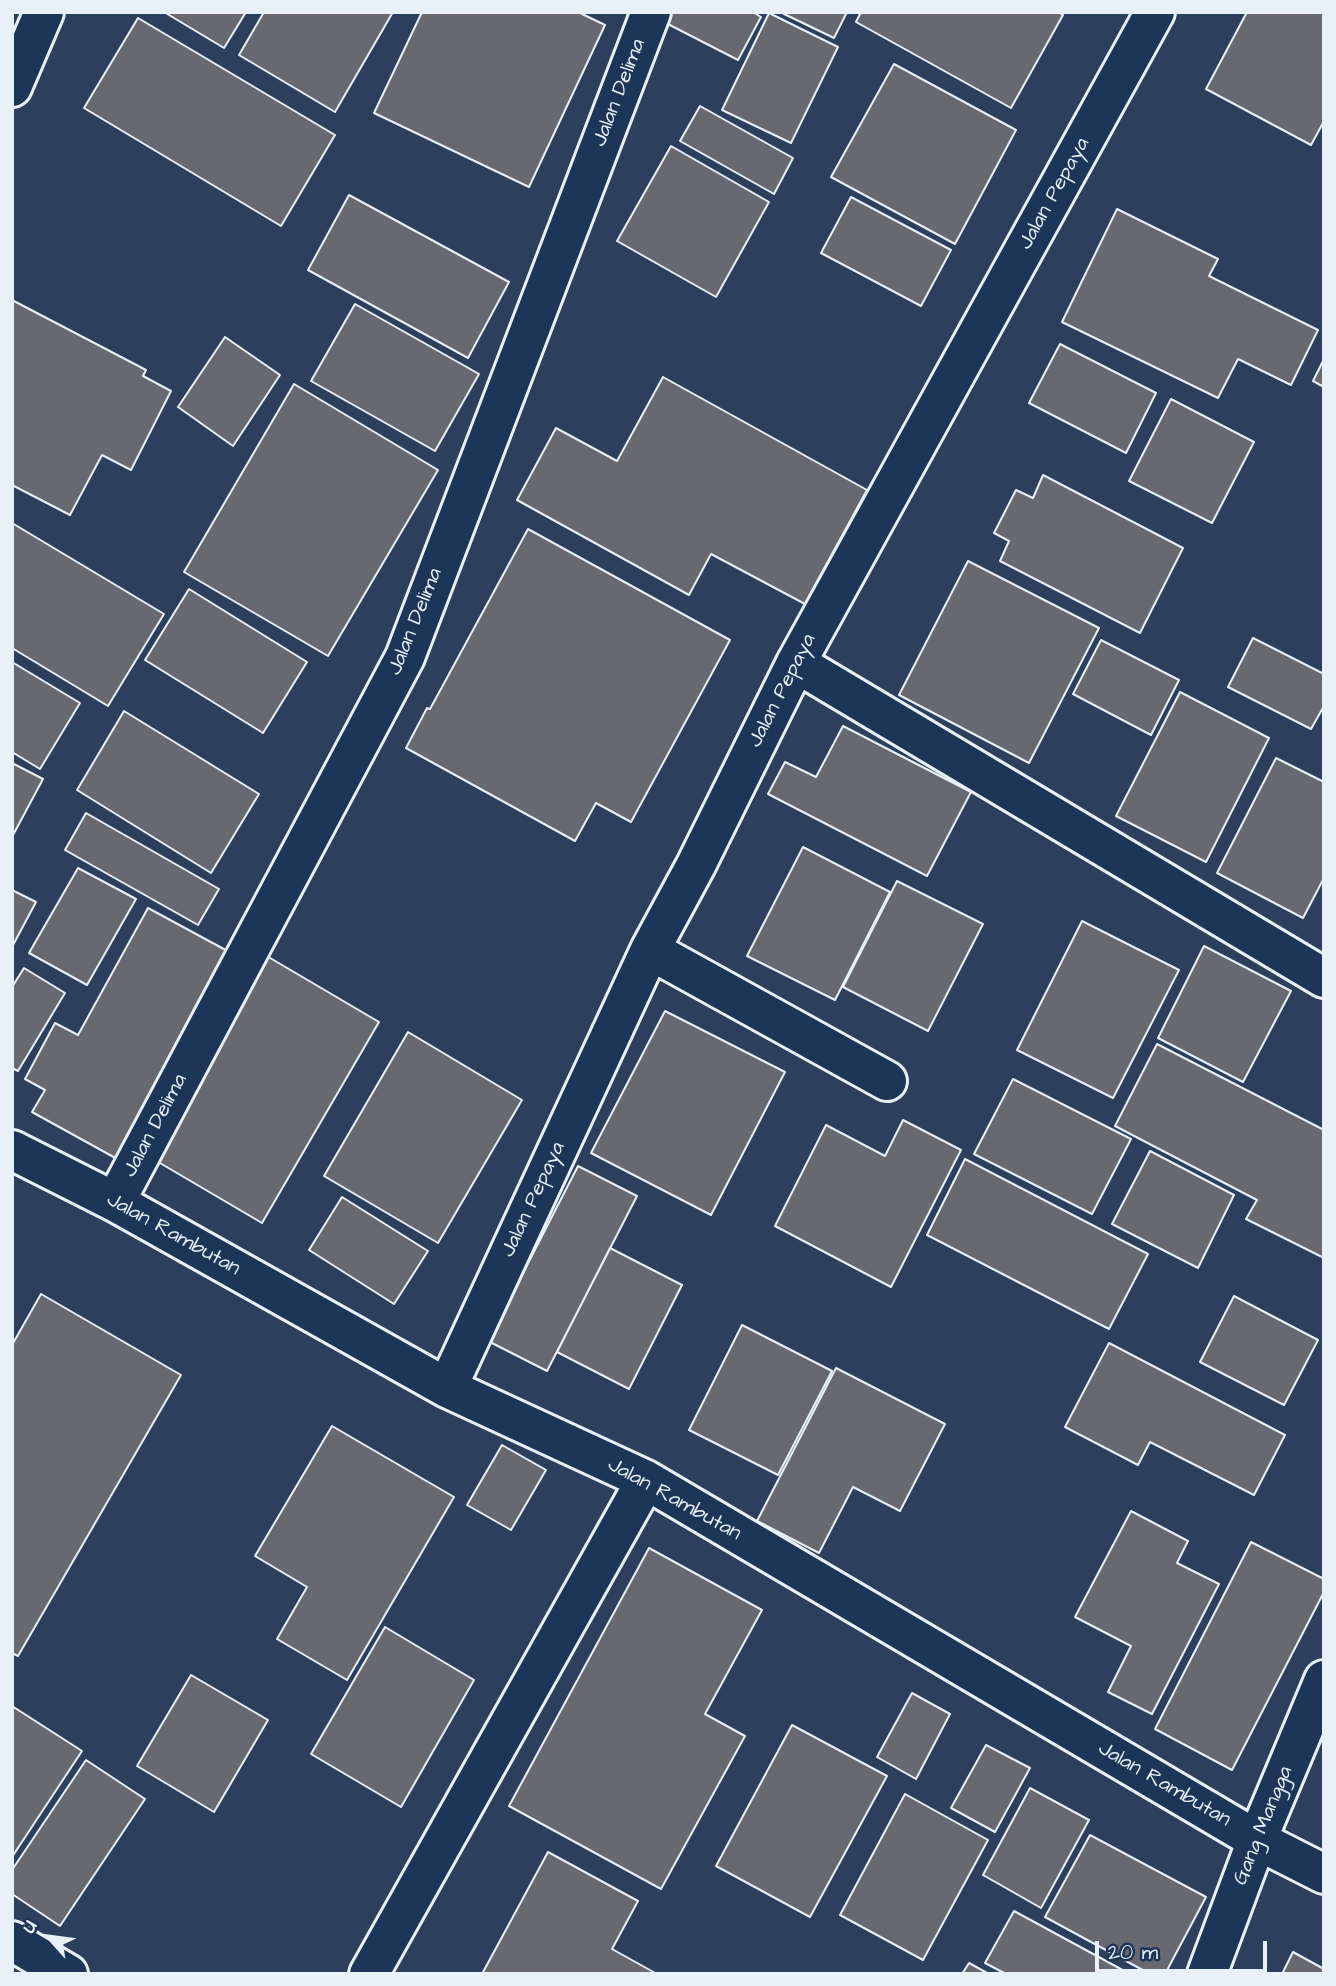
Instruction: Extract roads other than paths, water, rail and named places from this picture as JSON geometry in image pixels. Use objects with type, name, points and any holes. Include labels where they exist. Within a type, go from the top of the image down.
[{"type":"street","points":[[12,87],[44,12]]},
{"type":"street","name":"Jalan Delima","points":[[115,1202],[405,657],[651,12]]},
{"type":"street","name":"Jalan Pepaya","points":[[447,1388],[650,950],[696,865],[796,663],[1155,12]]},
{"type":"street","points":[[796,663],[1324,978]]},
{"type":"street","points":[[650,950],[887,1080]]},
{"type":"street","name":"Jalan Rambutan","points":[[12,1150],[115,1202],[447,1388],[646,1480],[1257,1840],[1324,1874]]},
{"type":"street","points":[[369,1974],[646,1480]]},
{"type":"street","name":"Gang Mangga","points":[[1207,1974],[1257,1840],[1324,1680]]},
{"type":"street","points":[[12,1941],[68,1974]]}]
